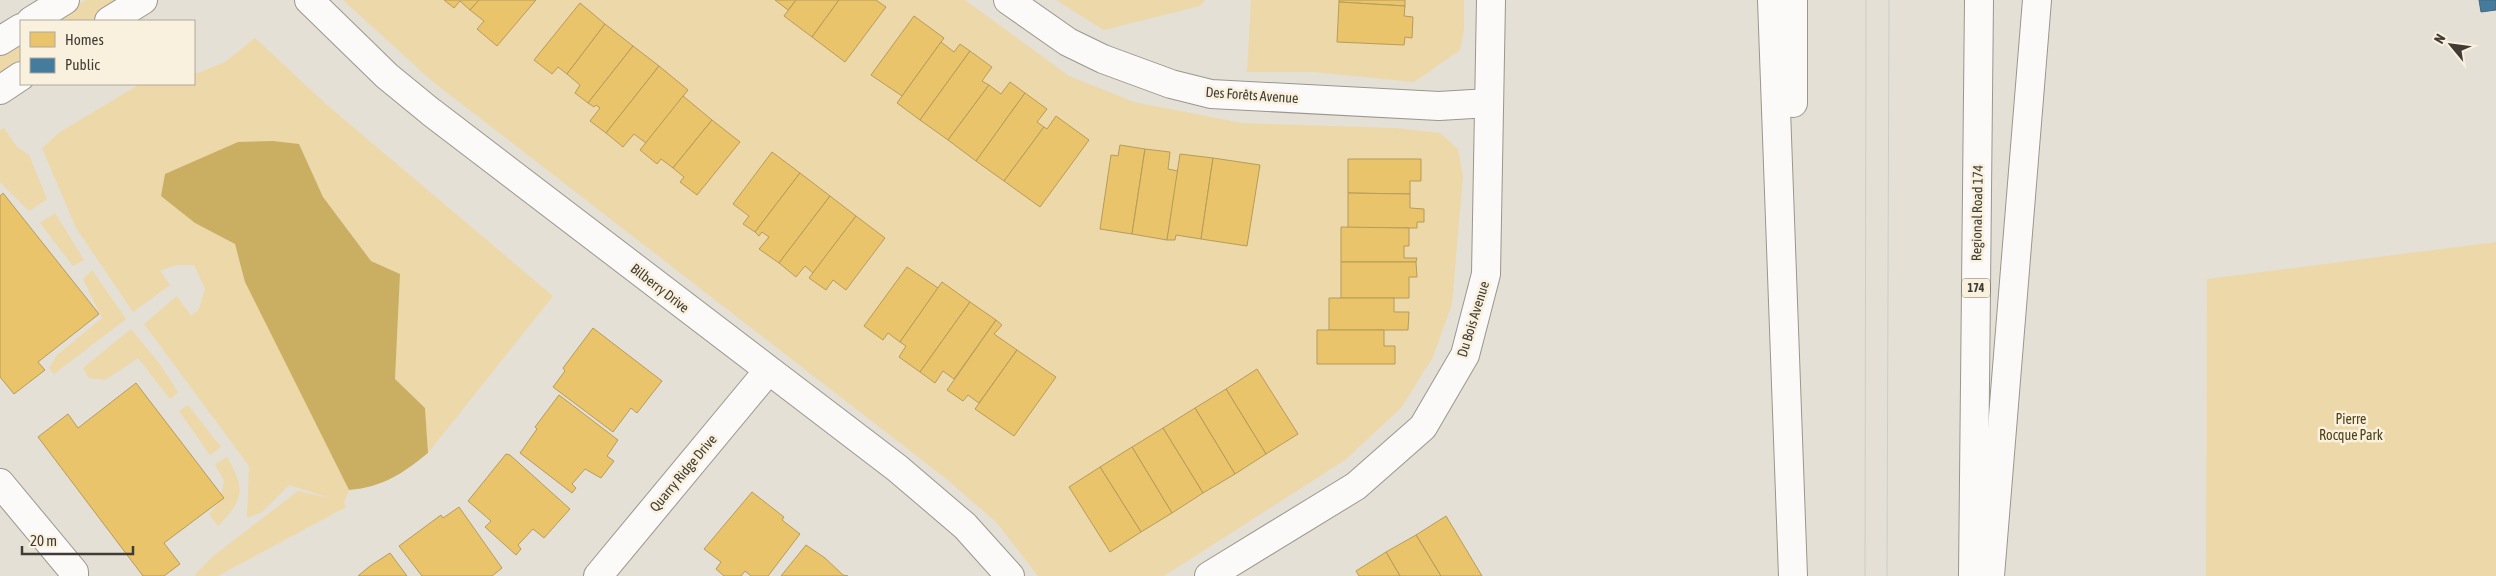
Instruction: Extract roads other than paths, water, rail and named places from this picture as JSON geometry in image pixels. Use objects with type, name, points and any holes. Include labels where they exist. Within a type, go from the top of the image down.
[{"type":"main road","points":[[33,20],[65,0]]},
{"type":"main road","points":[[111,20],[142,0]]},
{"type":"main road","name":"Bilberry Drive","points":[[309,0],[394,82],[904,475],[964,526],[1010,576]]},
{"type":"main road","name":"Des Forêts Avenue","points":[[1008,0],[1068,42],[1103,59],[1172,84],[1211,94],[1439,106],[1489,103]]},
{"type":"main road","name":"Du Bois Avenue","points":[[1209,576],[1356,486],[1423,427],[1465,355],[1486,274],[1491,0]]},
{"type":"main road","points":[[1772,0],[1794,576]]},
{"type":"main road","points":[[1793,0],[1794,576]]},
{"type":"main road","name":"Regional Road 174","points":[[1973,576],[1979,0]]},
{"type":"main road","points":[[1990,576],[2037,0]]},
{"type":"main road","points":[[0,41],[20,29]]},
{"type":"main road","points":[[0,90],[20,77]]},
{"type":"main road","name":"Quarry Ridge Drive","points":[[605,573],[768,371]]},
{"type":"main road","points":[[0,483],[74,572],[74,576]]},
{"type":"tram line","points":[[1865,576],[1866,0]]},
{"type":"tram line","points":[[1887,576],[1889,0]]},
{"type":"park label","name":"Pierre Rocque Park","points":[[2351,428]]}]
